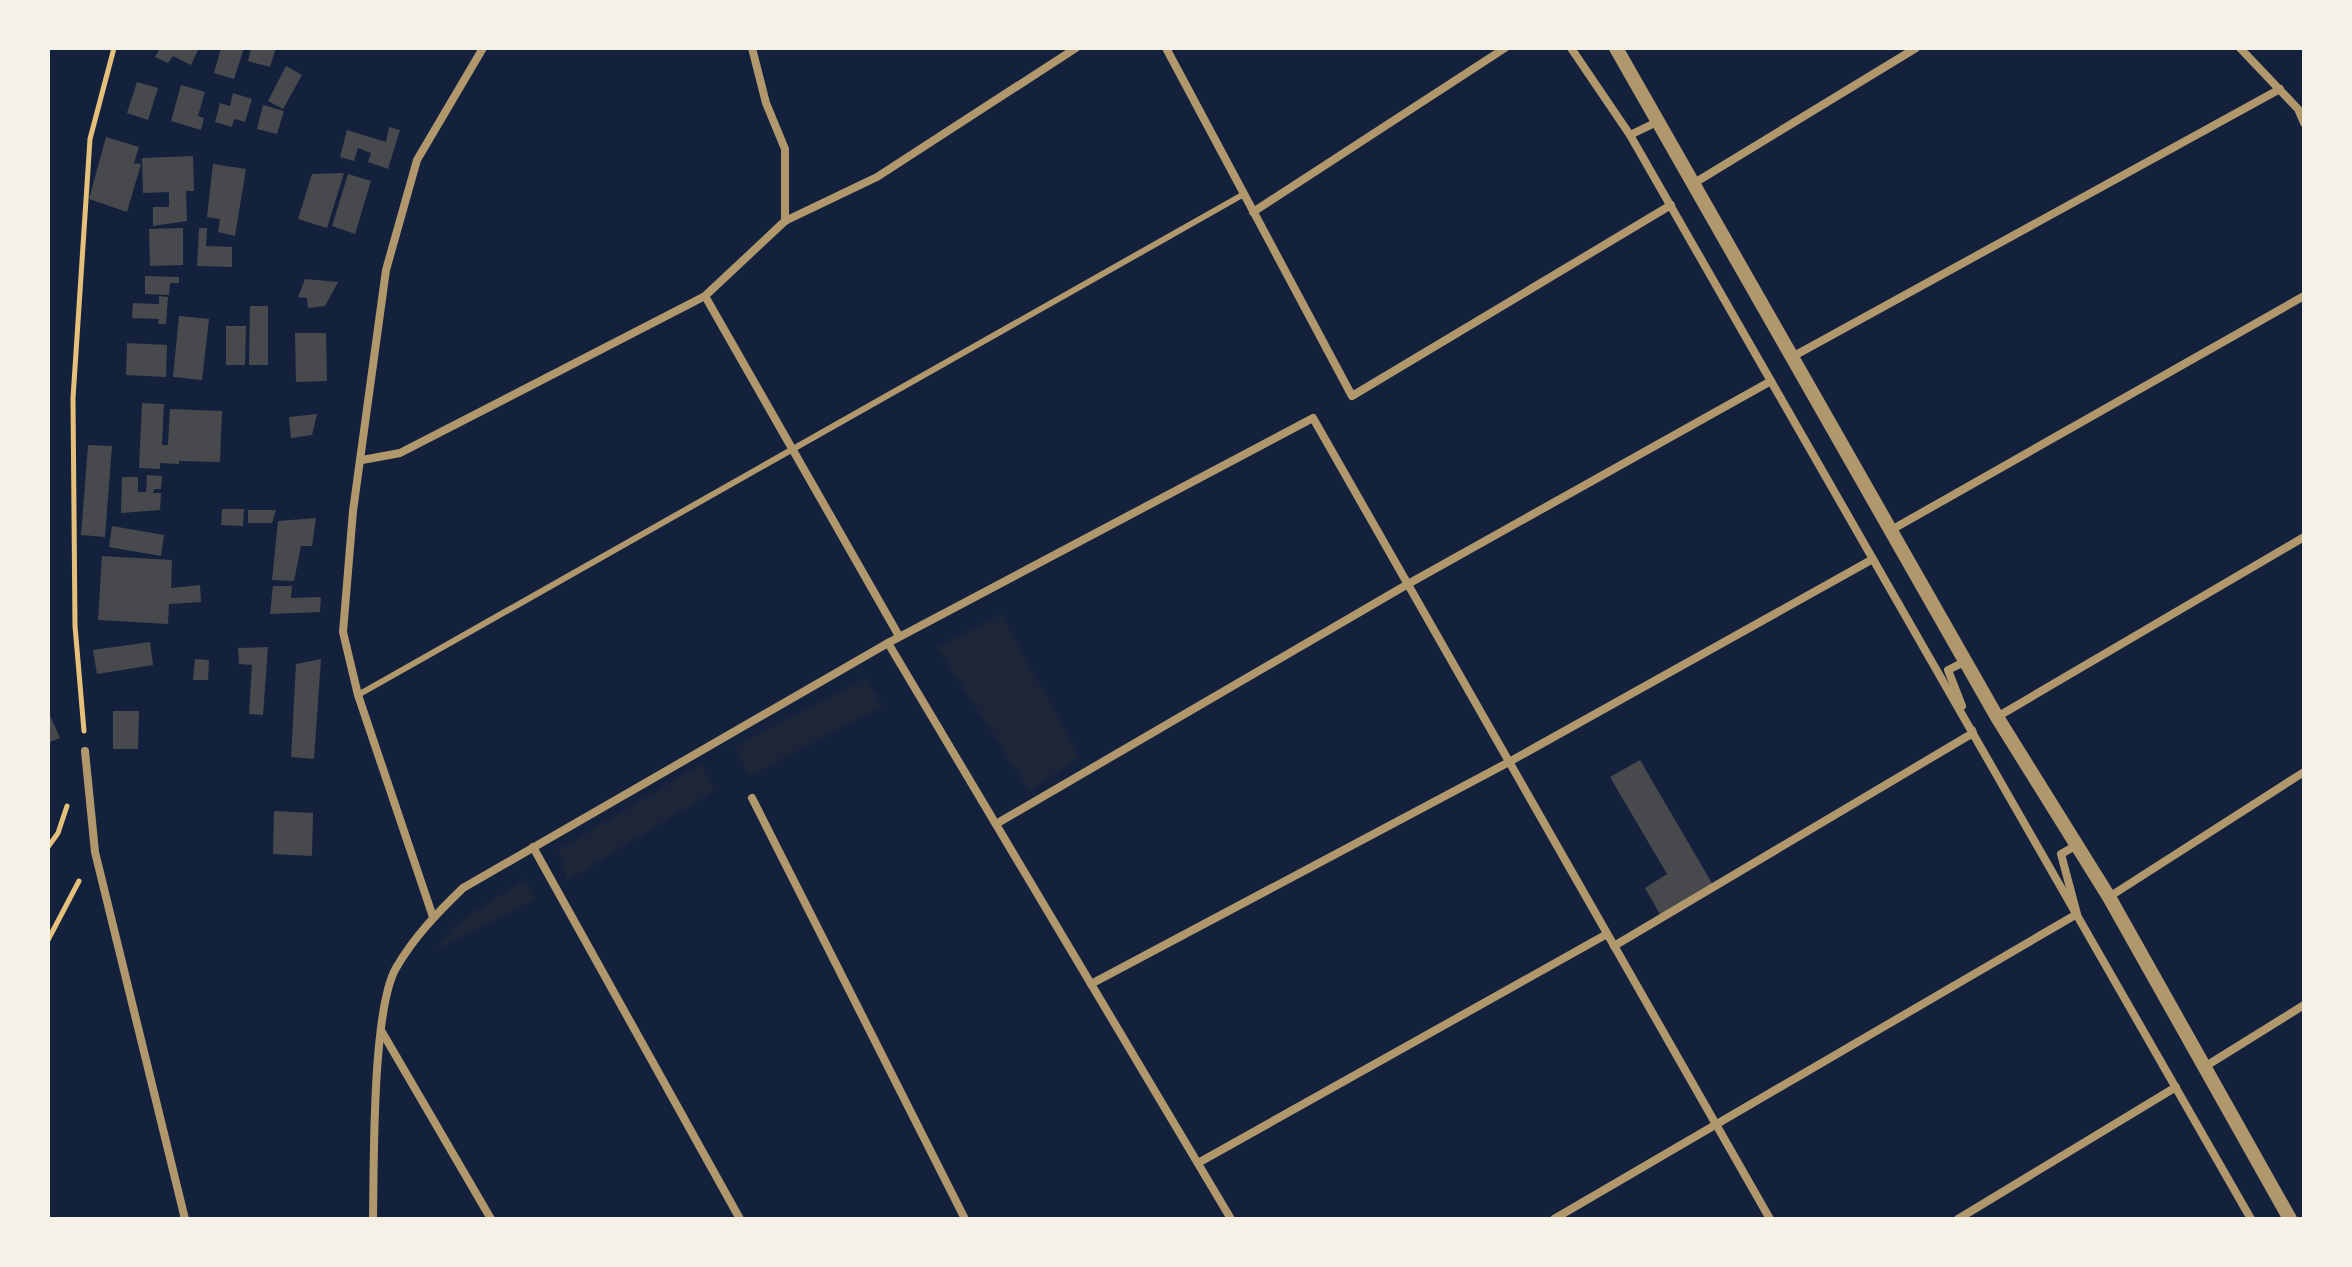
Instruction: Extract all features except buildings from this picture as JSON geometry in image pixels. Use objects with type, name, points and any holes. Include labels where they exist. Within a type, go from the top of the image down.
[{"type":"street","points":[[433,917],[358,695],[343,632],[353,511],[386,270],[417,160],[483,48]]},
{"type":"street","points":[[752,48],[766,103],[785,149],[785,221]]},
{"type":"street","points":[[362,460],[400,453],[705,296],[785,221],[877,177],[1076,48]]},
{"type":"street","points":[[1166,48],[1352,396],[1671,205]]},
{"type":"street","points":[[1253,212],[1505,48]]},
{"type":"street","points":[[1571,48],[1630,135],[1671,205],[2251,1219]]},
{"type":"street","points":[[1616,48],[1696,182],[1997,717],[2109,897],[2290,1219]]},
{"type":"street","points":[[1696,182],[1916,48]]},
{"type":"street","points":[[2240,48],[2298,109],[2304,123]]},
{"type":"street","points":[[1792,357],[2280,89]]},
{"type":"street","points":[[1630,135],[1660,120]]},
{"type":"street","points":[[705,296],[899,636]]},
{"type":"street","points":[[1893,529],[2304,296]]},
{"type":"street","points":[[996,824],[1408,584],[1771,381]]},
{"type":"street","points":[[373,1219],[382,1031],[394,970],[433,917],[463,888],[899,636],[1313,418],[1770,1219]]},
{"type":"street","points":[[1997,717],[2304,537]]},
{"type":"street","points":[[1091,984],[1509,762],[1873,559]]},
{"type":"street","points":[[888,643],[1231,1219]]},
{"type":"street","points":[[1967,661],[1948,670],[1973,733]]},
{"type":"street","points":[[1614,946],[1973,733]]},
{"type":"street","points":[[85,751],[95,852],[185,1219]]},
{"type":"street","points":[[2109,897],[2304,772]]},
{"type":"street","points":[[752,798],[965,1219]]},
{"type":"street","points":[[2077,845],[2061,854],[2077,914]]},
{"type":"street","points":[[533,847],[740,1219]]},
{"type":"street","points":[[1554,1219],[1715,1122],[2077,914]]},
{"type":"street","points":[[1198,1163],[1607,934]]},
{"type":"street","points":[[2206,1066],[2304,1005]]},
{"type":"street","points":[[382,1031],[491,1219]]},
{"type":"street","points":[[1958,1219],[2176,1087]]},
{"type":"lane","points":[[358,695],[1244,194]]},
{"type":"path","points":[[85,751],[75,626],[73,398],[90,139],[114,48]]},
{"type":"path","points":[[48,940],[95,852]]},
{"type":"shaded area","points":[[1001,614],[1080,756],[1030,792],[937,647]]},
{"type":"shaded area","points":[[865,678],[883,706],[750,776],[734,747]]},
{"type":"shaded area","points":[[701,764],[714,791],[567,881],[558,850]]},
{"type":"shaded area","points":[[524,879],[536,899],[435,950],[453,926]]}]
